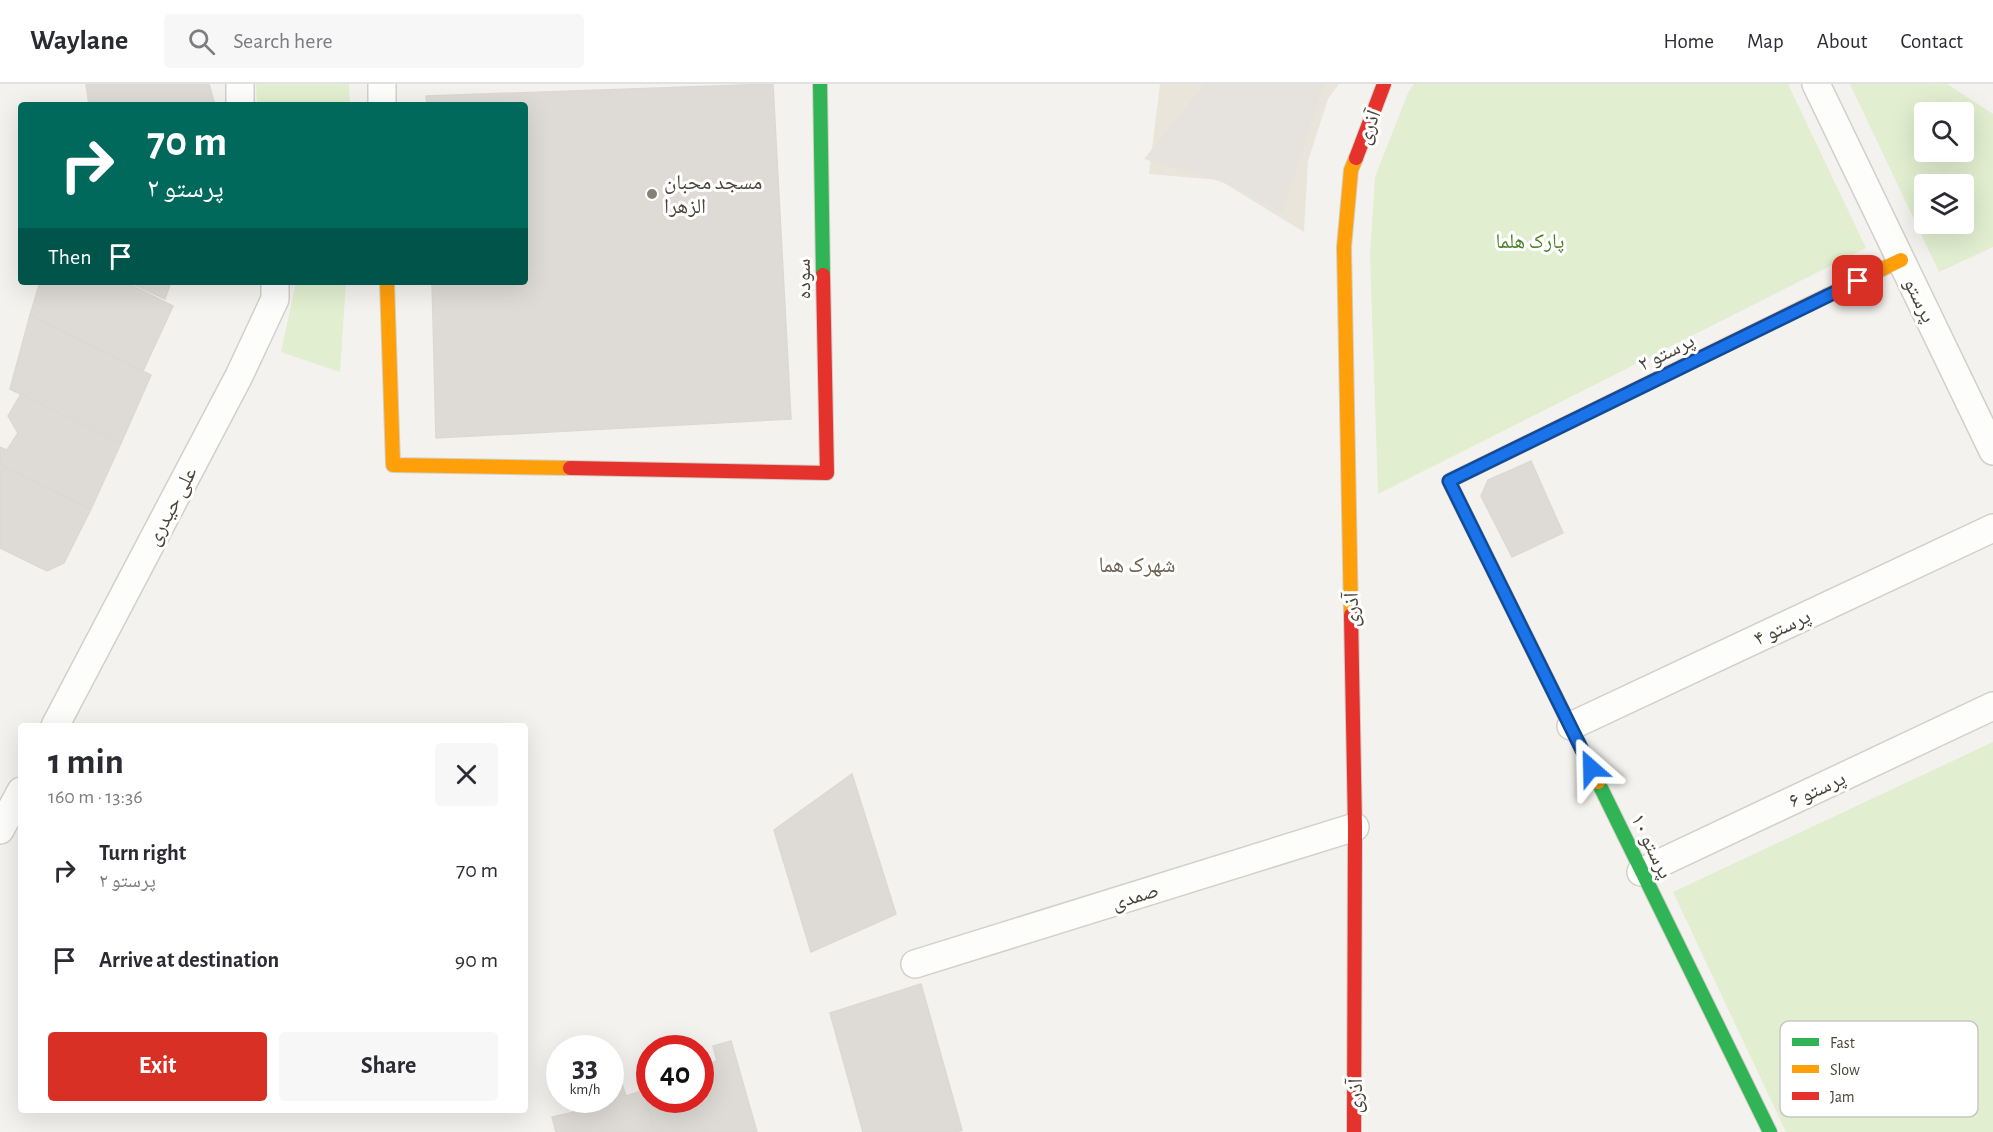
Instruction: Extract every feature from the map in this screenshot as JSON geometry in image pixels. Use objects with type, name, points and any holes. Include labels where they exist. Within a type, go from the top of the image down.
[{"type":"street","points":[[240,84],[240,102]]},
{"type":"street","points":[[382,84],[382,102]]},
{"type":"street","name":"سوده","points":[[387,285],[393,465],[827,473],[820,84]]},
{"type":"street","name":"پرستو","points":[[1816,84],[1901,260],[1984,409],[1993,451]]},
{"type":"street","name":"آذری","points":[[1354,1132],[1355,827],[1344,247],[1352,170],[1384,87]]},
{"type":"street","name":"پرستو ۲","points":[[1449,481],[1901,260]]},
{"type":"street","name":"علی حیدری","points":[[57,723],[239,376],[275,299],[275,285]]},
{"type":"street","name":"پرستو ۱۰","points":[[1449,481],[1770,1132]]},
{"type":"street","name":"پرستو ۴","points":[[1571,726],[1993,528]]},
{"type":"street","name":"پرستو ۶","points":[[1641,872],[1993,706]]},
{"type":"street","points":[[0,830],[18,797]]},
{"type":"street","name":"صمدی","points":[[915,964],[1355,827]]},
{"type":"shaded area","points":[[1160,84],[1339,84],[1328,99],[1308,161],[1304,232],[1219,180],[1149,174]]},
{"type":"shaded area","points":[[1204,84],[1324,84],[1282,213],[1225,183],[1144,159]]},
{"type":"green space","points":[[256,84],[349,84],[350,102],[257,102]]},
{"type":"green space","name":"پارک هلما","points":[[1414,84],[1788,84],[1866,248],[1378,494],[1370,255],[1375,177],[1408,93]]},
{"type":"green space","points":[[1850,84],[1947,84],[1993,114],[1993,247],[1939,272],[1921,234],[1974,234],[1974,174],[1914,174],[1914,219]]},
{"type":"green space","points":[[295,285],[346,285],[340,372],[281,352]]},
{"type":"green space","points":[[1993,742],[1993,1132],[1786,1132],[1673,892]]},
{"type":"building","points":[[86,84],[209,84],[214,102],[89,102]]},
{"type":"building","name":"مسجد محبان الزهرا","points":[[773,84],[791,419],[436,438],[432,285],[528,285],[528,102],[427,102],[426,96]]},
{"type":"building","points":[[39,285],[131,285],[173,306],[143,371],[30,315]]},
{"type":"building","points":[[135,285],[170,285],[165,299]]},
{"type":"building","points":[[30,315],[151,375],[121,443],[10,389]]},
{"type":"building","points":[[21,394],[121,443],[91,509],[0,465],[0,447],[7,450],[18,433],[8,416]]},
{"type":"building","points":[[1531,461],[1563,533],[1512,557],[1481,496],[1488,480]]},
{"type":"building","points":[[0,465],[91,509],[64,563],[47,571],[0,548]]},
{"type":"building","points":[[852,774],[896,914],[811,952],[774,830]]},
{"type":"building","points":[[921,984],[962,1130],[957,1132],[863,1132],[830,1013]]},
{"type":"building","points":[[731,1041],[757,1132],[655,1132],[650,1113],[714,1113],[714,1062],[717,1061],[714,1046]]},
{"type":"building","points":[[624,1090],[626,1096],[636,1093],[636,1113],[650,1113],[655,1132],[556,1132],[552,1117],[570,1113],[624,1113]]},
{"type":"traffic: fast","points":[[820,84],[823,275]]},
{"type":"traffic: fast","points":[[1598,782],[1770,1132]]},
{"type":"traffic: slow","points":[[1351,615],[1344,247],[1351,170],[1356,158]]},
{"type":"traffic: slow","points":[[1828,295],[1901,260]]},
{"type":"traffic: slow","points":[[387,285],[393,465],[570,468]]},
{"type":"traffic: slow","points":[[1455,478],[1449,481],[1598,782]]},
{"type":"traffic: jam","points":[[1356,158],[1384,84]]},
{"type":"traffic: jam","points":[[570,468],[827,473],[823,275]]},
{"type":"traffic: jam","points":[[1455,478],[1828,295]]},
{"type":"traffic: jam","points":[[1351,615],[1355,827],[1354,1132]]},
{"type":"place","name":"مسجد محبان الزهرا","points":[[652,194]]},
{"type":"district","name":"شهرک هما","points":[[1137,564]]},
{"type":"route","points":[[1591,768],[1449,481],[1858,281]]}]
